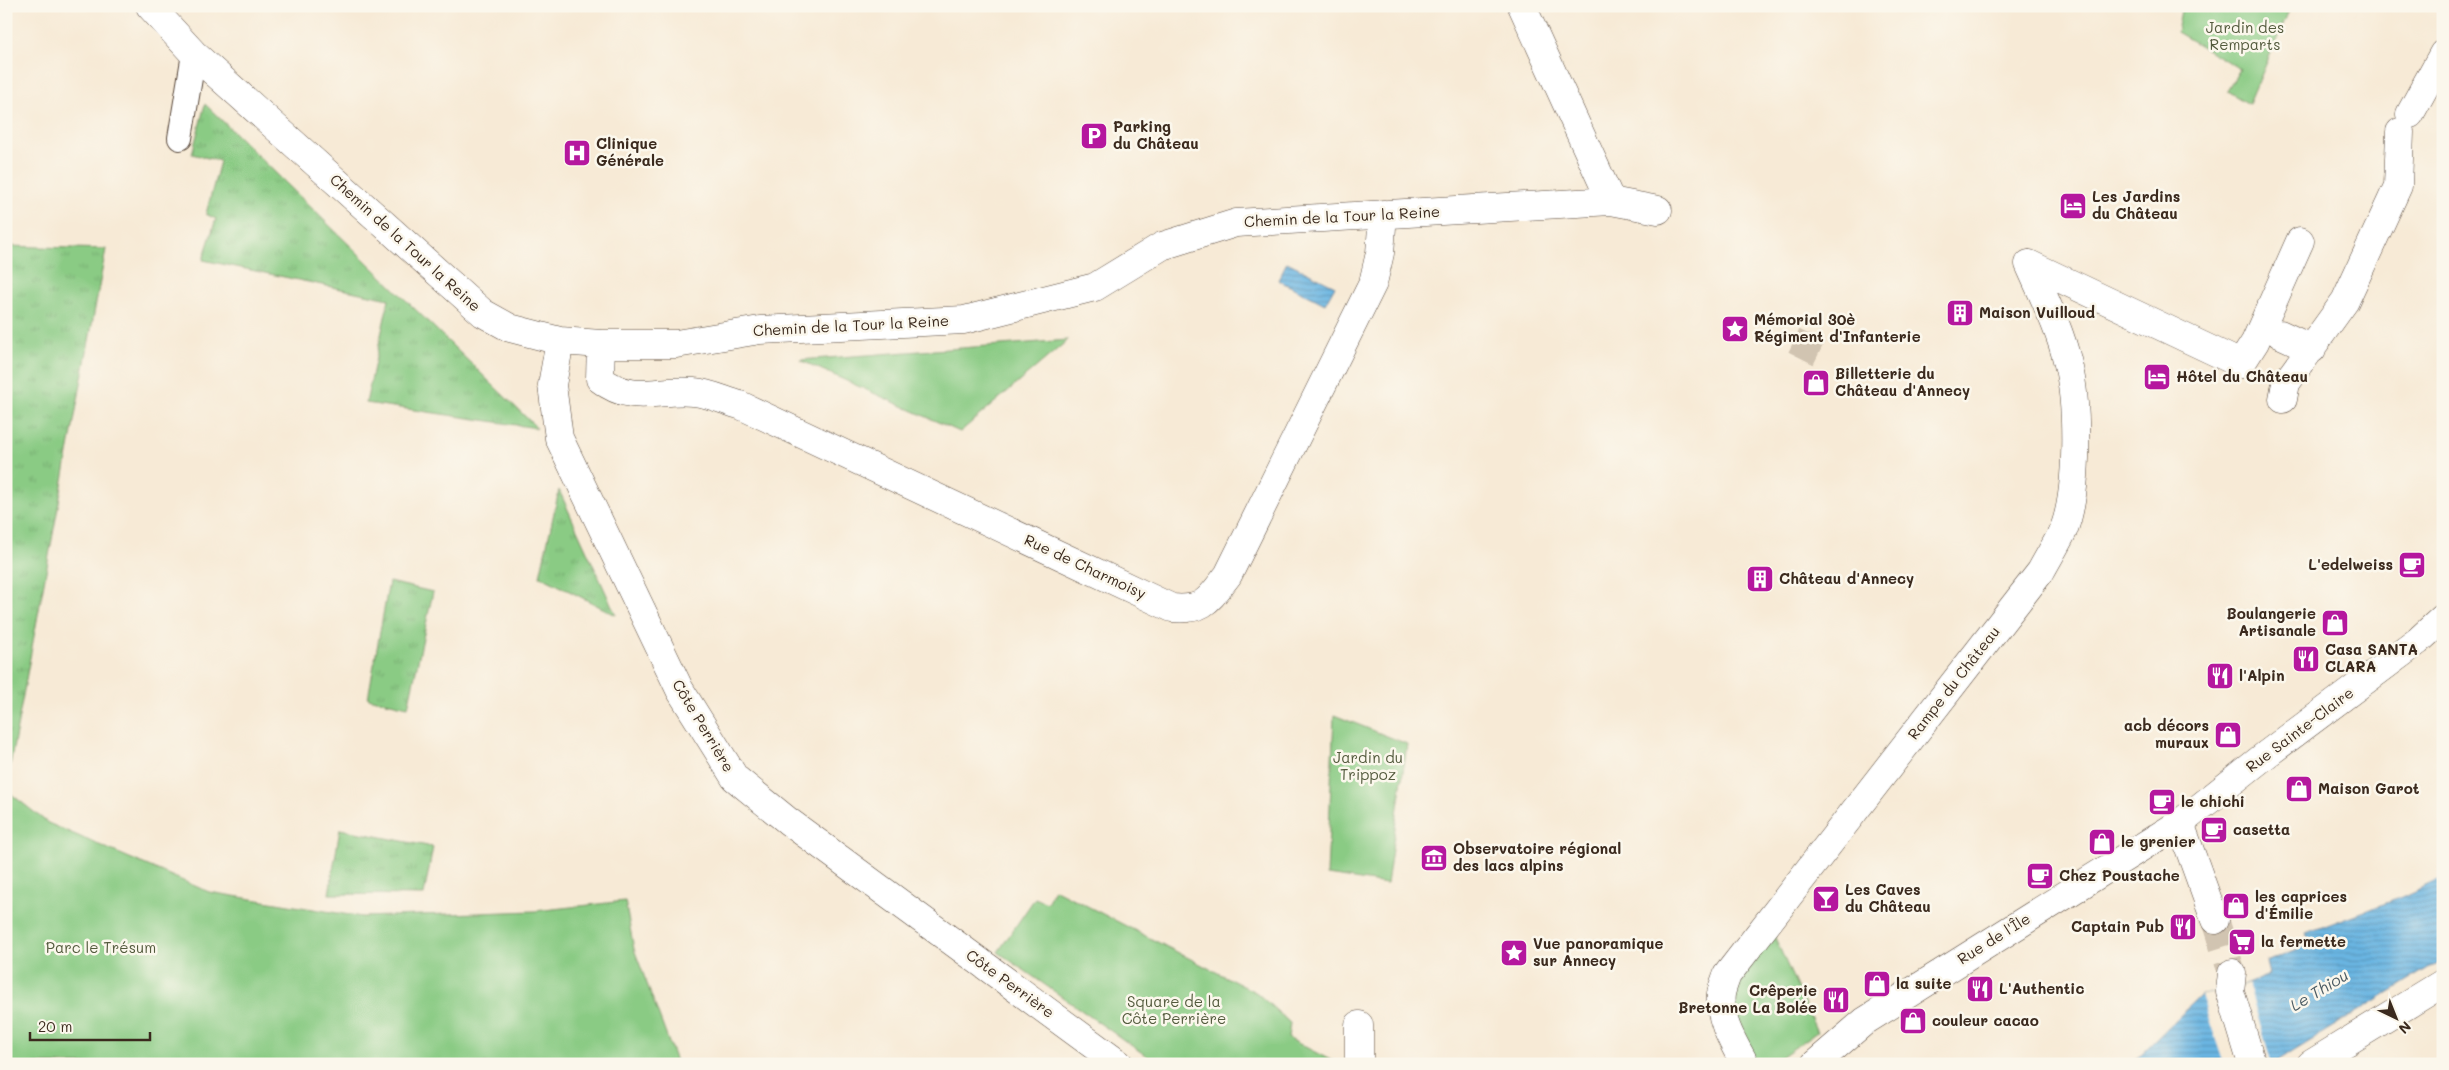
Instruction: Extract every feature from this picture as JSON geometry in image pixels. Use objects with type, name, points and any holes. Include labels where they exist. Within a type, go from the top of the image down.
[{"type":"street","name":"Chemin de la Tour la Reine","points":[[150,6],[194,54],[482,313],[510,328],[560,342],[676,344],[760,330],[964,320],[1095,287],[1162,246],[1236,223],[1611,201],[1658,210]]},
{"type":"street","points":[[1522,6],[1611,201]]},
{"type":"street","points":[[2283,399],[2286,383],[2345,301],[2398,186],[2405,123],[2443,54]]},
{"type":"street","name":"Rue de Charmoisy","points":[[601,344],[600,380],[614,390],[636,394],[694,392],[740,405],[1172,608],[1190,609],[1204,603],[1228,575],[1374,284],[1380,253],[1382,214]]},
{"type":"street","name":"Rampe du Château","points":[[1745,1064],[1731,1040],[1724,1012],[1721,995],[1727,975],[2041,571],[2063,529],[2074,483],[2074,412],[2069,374],[2050,312],[2029,264],[2242,364],[2255,342],[2300,242]]},
{"type":"street","points":[[2280,334],[2312,349]]},
{"type":"street","name":"Côte Perrière","points":[[560,342],[552,385],[559,438],[680,690],[735,778],[788,821],[1119,1064]]},
{"type":"street","name":"Rue Sainte-Claire","points":[[2180,823],[2267,754],[2418,641],[2443,618]]},
{"type":"street","points":[[2180,823],[2215,920]]},
{"type":"street","name":"Rue de l'Île","points":[[1815,1064],[1865,1021],[2180,823]]},
{"type":"street","points":[[2231,982],[2252,1064]]},
{"type":"street","points":[[2311,1064],[2443,983]]},
{"type":"street","points":[[1359,1064],[1360,1025]]},
{"type":"lane","points":[[180,138],[194,54]]},
{"type":"green space","name":"Jardin des Remparts","points":[[2182,6],[2291,6],[2249,104],[2227,91],[2240,69],[2177,32]]},
{"type":"green space","points":[[205,104],[537,428],[366,403],[389,299],[203,260],[216,219],[206,214],[220,161],[192,154]]},
{"type":"green space","points":[[6,246],[106,249],[6,787]]},
{"type":"green space","points":[[1068,340],[960,432],[800,360]]},
{"type":"green space","points":[[559,490],[616,615],[540,576]]},
{"type":"green space","points":[[389,582],[433,592],[408,707],[368,698]]},
{"type":"green space","name":"Jardin du Trippoz","points":[[1334,715],[1407,744],[1387,884],[1327,875]]},
{"type":"green space","name":"Parc le Trésum","points":[[6,790],[48,823],[209,892],[362,917],[535,911],[625,901],[634,949],[677,1064],[6,1064]]},
{"type":"green space","points":[[340,829],[433,847],[424,895],[329,894]]},
{"type":"green space","name":"Square de la Côte Perrière","points":[[1054,889],[1257,993],[1290,1023],[1288,1038],[1338,1064],[1158,1064],[998,952],[1035,898],[1047,903]]},
{"type":"green space","points":[[1772,931],[1817,1032],[1771,1064],[1757,1064],[1746,1046],[1737,1024],[1733,1012],[1732,990],[1743,968]]},
{"type":"water","points":[[1287,262],[1335,286],[1325,304],[1278,280]]},
{"type":"water","name":"Le Thiou","points":[[2443,878],[2443,959],[2272,1064],[2131,1064],[2201,995],[2230,991],[2269,975],[2266,962],[2310,944],[2306,933],[2397,899]]},
{"type":"pier","points":[[2248,984],[2272,1064],[2224,1064],[2201,995],[2230,991]]},
{"type":"tunnel","points":[[1801,358],[1812,336]]},
{"type":"tunnel","points":[[2215,920],[2232,973]]},
{"type":"place","name":"Parking du Château","points":[[1094,136]]},
{"type":"place","name":"Clinique Générale","points":[[577,153]]},
{"type":"place","name":"Les Jardins du Château","points":[[2073,206]]},
{"type":"place","name":"Maison Vuilloud","points":[[1960,313]]},
{"type":"place","name":"Mémorial 30è Régiment d'Infanterie","points":[[1735,329]]},
{"type":"place","name":"Hôtel du Château","points":[[2157,377]]},
{"type":"place","name":"Billetterie du Château d'Annecy","points":[[1816,383]]},
{"type":"place","name":"L'edelweiss","points":[[2412,565]]},
{"type":"place","name":"Château d'Annecy","points":[[1760,579]]},
{"type":"place","name":"Boulangerie Artisanale","points":[[2335,623]]},
{"type":"place","name":"Casa SANTA CLARA","points":[[2306,659]]},
{"type":"place","name":"l'Alpin","points":[[2220,676]]},
{"type":"place","name":"acb décors muraux","points":[[2228,735]]},
{"type":"place","name":"Maison Garot","points":[[2299,789]]},
{"type":"place","name":"le chichi","points":[[2162,802]]},
{"type":"place","name":"casetta","points":[[2214,830]]},
{"type":"place","name":"le grenier","points":[[2102,842]]},
{"type":"place","name":"Observatoire régional des lacs alpins","points":[[1434,858]]},
{"type":"place","name":"Chez Poustache","points":[[2040,876]]},
{"type":"place","name":"Les Caves du Château","points":[[1826,899]]},
{"type":"place","name":"les caprices d'Émilie","points":[[2236,906]]},
{"type":"place","name":"Captain Pub","points":[[2183,927]]},
{"type":"place","name":"la fermette","points":[[2242,942]]},
{"type":"place","name":"Vue panoramique sur Annecy","points":[[1514,953]]},
{"type":"place","name":"la suite","points":[[1877,984]]},
{"type":"place","name":"L'Authentic","points":[[1980,989]]},
{"type":"place","name":"Crêperie Bretonne La Bolée","points":[[1836,1000]]},
{"type":"place","name":"couleur cacao","points":[[1913,1021]]}]
